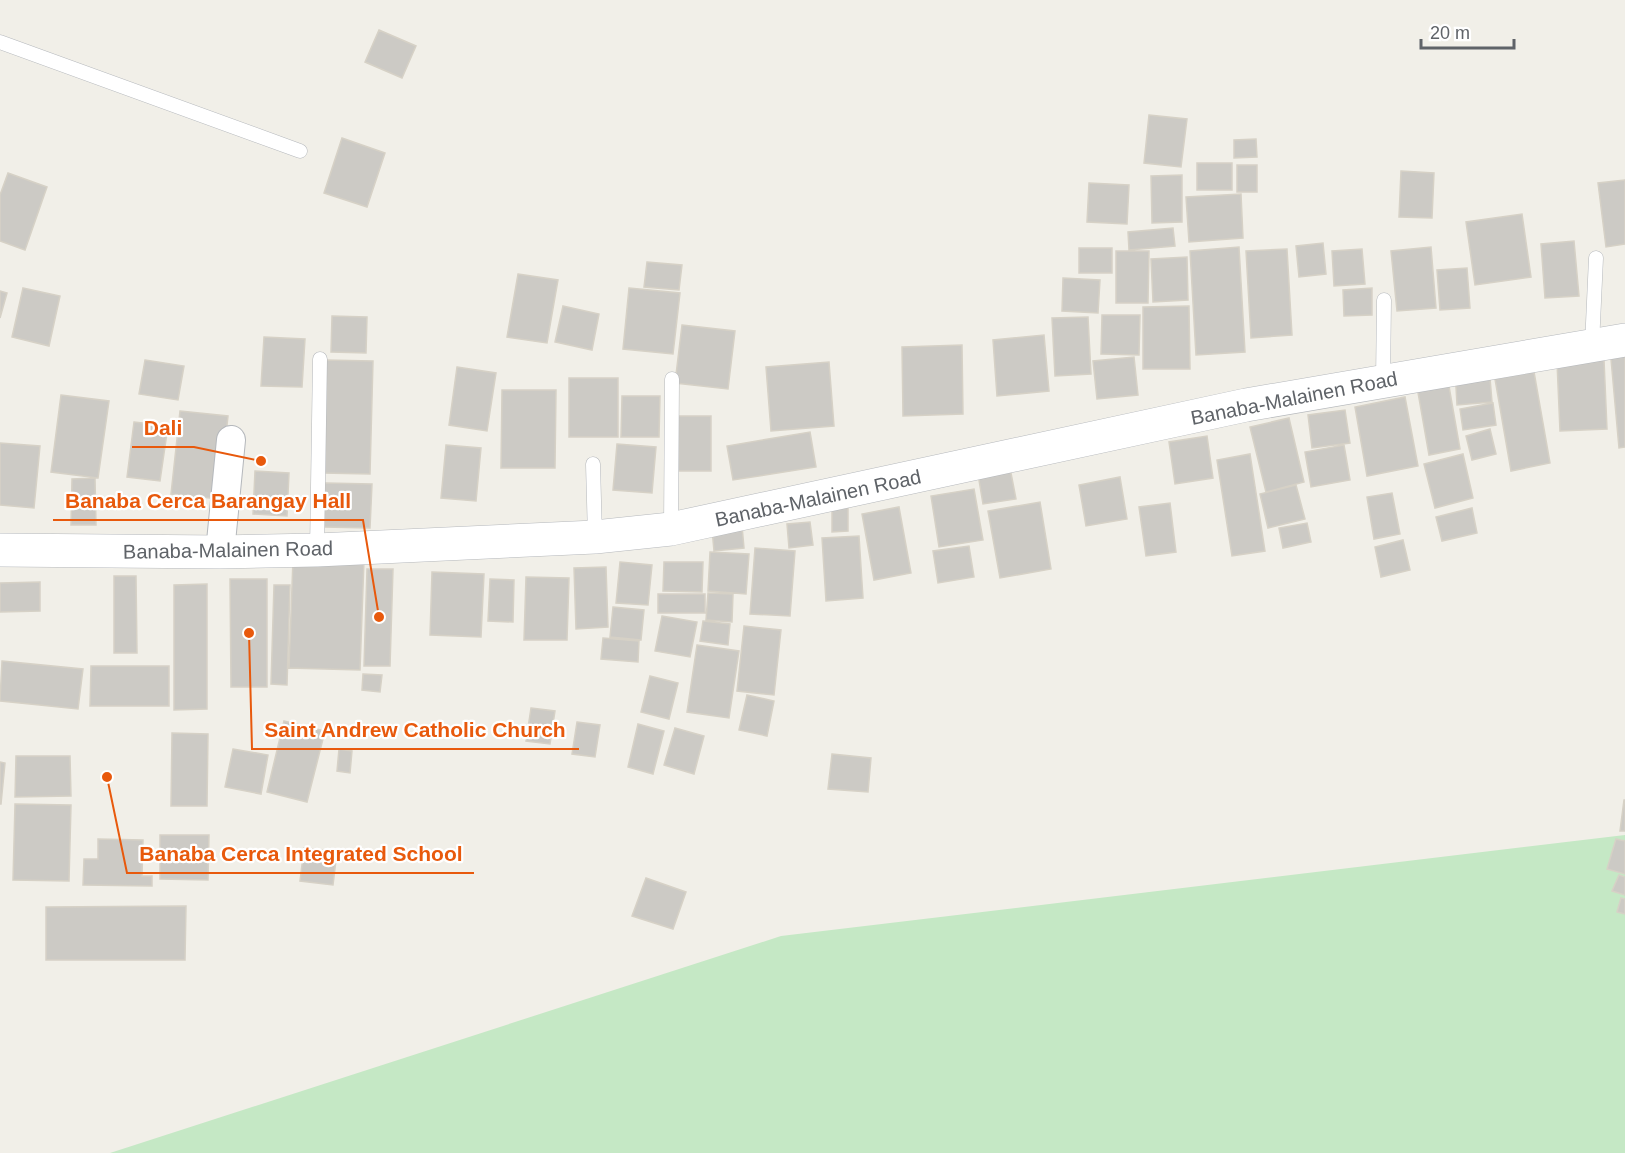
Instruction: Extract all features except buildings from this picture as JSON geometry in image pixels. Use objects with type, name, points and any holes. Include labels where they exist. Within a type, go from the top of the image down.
[{"type":"street","name":"Banaba-Malainen Road","points":[[0,550],[220,552],[317,550],[595,537],[670,529],[1246,405],[1625,340]]},
{"type":"street","points":[[220,552],[231,440]]},
{"type":"lane","points":[[0,42],[300,151]]},
{"type":"lane","points":[[1592,345],[1596,258]]},
{"type":"lane","points":[[1383,381],[1384,300]]},
{"type":"lane","points":[[317,550],[320,359]]},
{"type":"lane","points":[[670,529],[672,379]]},
{"type":"lane","points":[[593,464],[595,537]]},
{"type":"green space","points":[[1625,835],[1625,1153],[110,1153],[781,936]]},
{"type":"place","name":"Dali","points":[[261,461]]},
{"type":"place","name":"Banaba Cerca Barangay Hall","points":[[379,617]]},
{"type":"place","name":"Saint Andrew Catholic Church","points":[[249,633]]},
{"type":"place","name":"Banaba Cerca Integrated School","points":[[107,777]]}]
